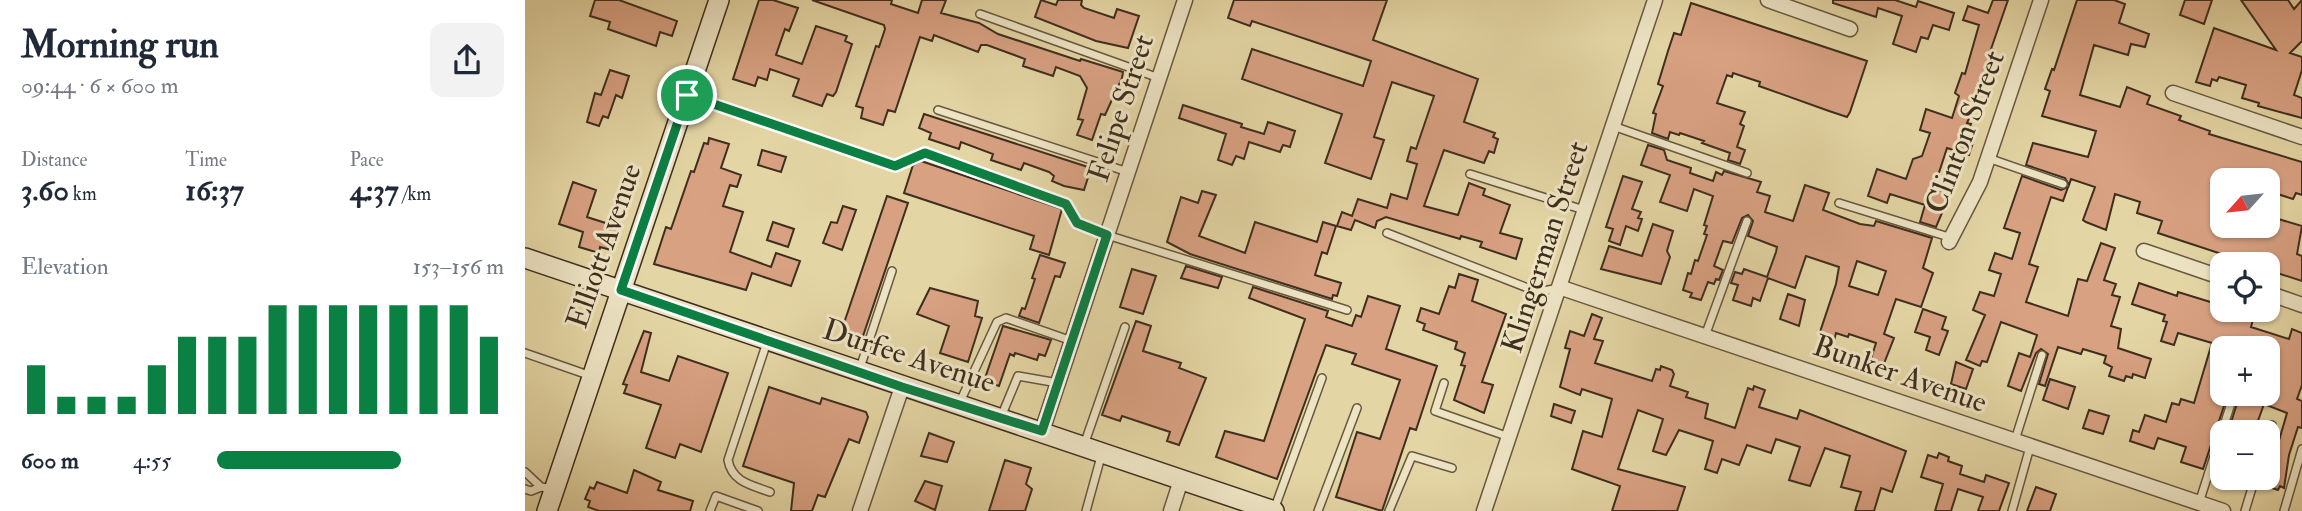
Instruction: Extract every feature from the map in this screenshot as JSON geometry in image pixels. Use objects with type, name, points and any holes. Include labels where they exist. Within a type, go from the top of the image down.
[{"type":"main road","name":"Elliott Avenue","points":[[547,511],[547,488],[591,376],[719,0]]},
{"type":"main road","name":"Durfee Avenue","points":[[525,258],[1274,511]]},
{"type":"street","name":"Felipe Street","points":[[1042,431],[1185,0]]},
{"type":"street","name":"Klingerman Street","points":[[1484,511],[1655,0]]},
{"type":"street","points":[[1767,0],[1850,29]]},
{"type":"street","name":"Clinton Street","points":[[1950,240],[1980,182],[2041,0]]},
{"type":"street","points":[[2173,93],[2302,137]]},
{"type":"street","points":[[2144,251],[2210,274]]},
{"type":"street","name":"Bunker Avenue","points":[[1559,288],[2200,506],[2223,511]]},
{"type":"street","points":[[2280,297],[2302,305]]},
{"type":"street","points":[[860,511],[902,387]]},
{"type":"street","points":[[1171,511],[1181,480]]},
{"type":"lane","points":[[980,14],[1159,78]]},
{"type":"lane","points":[[687,95],[895,166],[925,153],[1066,204],[1077,223],[1107,235],[1347,310]]},
{"type":"lane","points":[[938,110],[1128,172]]},
{"type":"lane","points":[[1613,126],[1747,173]]},
{"type":"lane","points":[[1988,158],[2063,184]]},
{"type":"lane","points":[[1470,174],[1585,210]]},
{"type":"lane","points":[[1839,203],[1950,240]]},
{"type":"lane","points":[[1705,337],[1747,221]]},
{"type":"lane","points":[[1387,233],[1538,292],[1559,288]]},
{"type":"lane","points":[[858,372],[892,271]]},
{"type":"lane","points":[[959,405],[997,322],[1006,318],[1072,341]]},
{"type":"lane","points":[[1086,511],[1093,449],[1125,327]]},
{"type":"lane","points":[[767,340],[728,460],[731,472],[740,481],[770,492]]},
{"type":"lane","points":[[525,354],[591,376]]},
{"type":"lane","points":[[2014,441],[2042,355]]},
{"type":"lane","points":[[1000,418],[1018,376],[1058,383]]},
{"type":"lane","points":[[1274,511],[1322,377]]},
{"type":"lane","points":[[1444,383],[1435,411],[1509,437]]},
{"type":"lane","points":[[2200,506],[2230,406]]},
{"type":"lane","points":[[1318,511],[1357,408]]},
{"type":"lane","points":[[2012,511],[2030,446]]},
{"type":"lane","points":[[2284,511],[2302,449]]},
{"type":"lane","points":[[1389,511],[1408,460],[1412,456],[1452,468]]},
{"type":"lane","points":[[525,472],[547,488]]},
{"type":"lane","points":[[525,489],[530,491],[547,488]]},
{"type":"lane","points":[[2245,511],[2251,490]]},
{"type":"lane","points":[[711,511],[716,496],[758,511]]},
{"type":"building","points":[[595,0],[619,0],[677,21],[672,36],[660,32],[656,46],[608,29],[610,22],[590,16]]},
{"type":"building","points":[[759,0],[773,0],[798,8],[789,31],[785,29],[776,55],[802,64],[816,26],[847,36],[845,41],[852,44],[836,92],[833,96],[827,94],[822,106],[793,96],[799,79],[770,69],[767,80],[758,77],[755,86],[733,79]]},
{"type":"building","points":[[812,0],[892,0],[891,4],[918,13],[922,0],[946,0],[941,13],[979,23],[998,34],[1080,61],[1081,59],[1123,72],[1122,78],[1105,115],[1101,114],[1092,140],[1077,135],[1083,120],[1078,119],[1087,88],[1080,76],[1056,67],[1053,76],[1023,66],[1025,59],[987,45],[981,45],[978,52],[934,35],[932,41],[920,37],[895,112],[888,110],[883,125],[861,118],[863,108],[856,106],[876,46],[879,47],[884,25]]},
{"type":"building","points":[[1041,0],[1056,5],[1058,0],[1082,0],[1081,5],[1084,8],[1114,18],[1117,9],[1139,16],[1128,48],[1096,41],[1035,17]]},
{"type":"building","points":[[1234,0],[1387,0],[1373,40],[1478,79],[1464,122],[1495,133],[1493,137],[1498,139],[1494,153],[1489,151],[1484,163],[1444,150],[1424,206],[1458,215],[1469,183],[1485,189],[1483,195],[1510,205],[1500,233],[1522,239],[1516,259],[1480,247],[1482,242],[1461,236],[1460,239],[1386,217],[1377,221],[1375,228],[1355,220],[1351,230],[1337,226],[1342,212],[1352,216],[1358,199],[1387,208],[1391,194],[1407,199],[1417,164],[1407,161],[1411,147],[1416,149],[1434,96],[1392,82],[1374,137],[1384,140],[1371,179],[1325,163],[1342,114],[1242,79],[1252,49],[1363,86],[1371,61],[1252,21],[1250,26],[1228,18]]},
{"type":"building","points":[[1833,0],[1895,0],[1916,7],[1918,1],[1954,13],[1949,30],[1933,25],[1928,39],[1921,37],[1916,52],[1893,44],[1902,16],[1878,8],[1876,17],[1833,3]]},
{"type":"building","points":[[1993,0],[2008,0],[1991,49],[1994,50],[1993,61],[1967,123],[1971,124],[1969,130],[1976,133],[1969,155],[1947,148],[1934,188],[1950,194],[1936,227],[1920,222],[1925,205],[1890,194],[1887,203],[1868,196],[1877,169],[1906,179],[1913,159],[1922,156],[1930,133],[1920,130],[1926,109],[1952,118],[1959,96],[1955,93],[1962,73],[1965,74],[1979,25],[1963,20],[1968,6],[1988,13]]},
{"type":"building","points":[[2077,0],[2114,0],[2125,4],[2119,23],[2149,34],[2145,47],[2131,44],[2128,55],[2094,45],[2080,95],[2120,107],[2127,87],[2150,96],[2147,104],[2181,116],[2179,120],[2210,131],[2209,134],[2302,162],[2302,195],[2296,193],[2293,199],[2280,195],[2280,168],[2210,168],[2210,238],[2280,238],[2280,220],[2302,226],[2297,254],[2302,256],[2302,281],[2280,274],[2280,252],[2216,252],[2158,233],[2162,221],[2137,213],[2140,202],[2115,194],[2106,230],[2083,220],[2095,187],[2071,179],[2069,185],[2065,178],[2026,165],[2033,143],[2088,157],[2096,131],[2042,116],[2050,91],[2045,89],[2052,69],[2054,70]]},
{"type":"building","points":[[2185,0],[2212,0],[2204,24],[2180,15]]},
{"type":"building","points":[[2241,0],[2288,0],[2294,9],[2302,0],[2302,41],[2290,53],[2302,57],[2302,70],[2294,95],[2302,98],[2302,118],[2258,106],[2259,103],[2242,98],[2246,85],[2219,77],[2217,81],[2212,79],[2210,86],[2196,82],[2214,28],[2276,50]]},
{"type":"building","points":[[1691,3],[1867,61],[1847,117],[1759,86],[1760,82],[1733,73],[1732,77],[1727,75],[1717,103],[1745,112],[1740,124],[1744,126],[1737,147],[1745,150],[1740,164],[1728,160],[1730,153],[1702,143],[1704,141],[1680,133],[1670,132],[1668,139],[1652,133],[1656,114],[1653,113],[1663,86],[1658,84],[1674,33],[1681,35]]},
{"type":"building","points":[[610,70],[629,76],[622,98],[616,95],[608,118],[603,116],[599,126],[587,122],[595,93],[601,95]]},
{"type":"building","points":[[1183,105],[1264,134],[1268,122],[1295,131],[1290,147],[1283,145],[1280,152],[1249,142],[1244,159],[1236,156],[1232,165],[1218,160],[1226,134],[1179,118]]},
{"type":"building","points":[[924,114],[1091,168],[1084,190],[1052,181],[1054,176],[1049,172],[1024,163],[1021,170],[991,160],[993,154],[961,142],[959,149],[929,139],[931,133],[919,128]]},
{"type":"building","points":[[709,138],[729,144],[721,168],[741,175],[737,187],[730,185],[723,206],[743,212],[730,252],[771,267],[776,253],[800,261],[791,286],[752,273],[746,290],[654,264],[666,227],[671,229],[691,171],[694,172],[704,143],[708,144]]},
{"type":"building","points":[[1648,145],[1664,150],[1667,160],[1691,168],[1690,173],[1713,181],[1716,172],[1722,175],[1724,171],[1761,182],[1757,192],[1770,196],[1765,212],[1793,221],[1805,185],[1829,193],[1823,210],[1860,224],[1874,226],[1876,221],[1932,238],[1923,268],[1933,273],[1921,307],[1896,299],[1884,334],[1894,338],[1883,366],[1870,362],[1876,343],[1849,334],[1848,337],[1836,333],[1834,341],[1819,335],[1839,267],[1806,256],[1795,288],[1768,278],[1760,301],[1753,298],[1751,306],[1733,300],[1738,285],[1731,283],[1735,272],[1742,274],[1744,269],[1767,277],[1777,247],[1748,236],[1753,221],[1748,215],[1742,218],[1732,243],[1723,241],[1714,266],[1723,270],[1719,280],[1716,279],[1714,284],[1708,282],[1701,300],[1690,297],[1692,293],[1683,290],[1688,273],[1691,274],[1695,260],[1698,261],[1707,235],[1704,234],[1707,226],[1704,225],[1713,196],[1694,189],[1687,211],[1660,202],[1670,175],[1641,165]],"holes":[[[1857,261],[1886,271],[1878,295],[1849,286]]]},
{"type":"building","points":[[762,150],[786,157],[781,172],[758,165]]},
{"type":"building","points":[[921,161],[1062,209],[1049,255],[1030,249],[1034,236],[904,193],[913,165]]},
{"type":"building","points":[[1623,176],[1642,182],[1632,209],[1641,212],[1638,218],[1642,219],[1638,231],[1626,226],[1620,245],[1609,241],[1613,229],[1606,227]]},
{"type":"building","points":[[2022,176],[2061,190],[2068,187],[2063,201],[2051,197],[2029,264],[2038,267],[2026,302],[2068,316],[2078,279],[2087,281],[2101,243],[2115,248],[2104,280],[2116,284],[2112,295],[2120,297],[2111,326],[2121,329],[2118,348],[2151,359],[2145,378],[2133,374],[2132,378],[2126,376],[2124,381],[2109,376],[2112,367],[2104,363],[2106,356],[2083,349],[2081,354],[2058,347],[2045,386],[2039,384],[2048,354],[2041,349],[2036,353],[2021,391],[2008,386],[2019,353],[2030,357],[2037,335],[2001,322],[1987,362],[1982,361],[1980,366],[1966,360],[1985,315],[1973,310],[1980,292],[1994,296],[2001,274],[1989,270],[1995,253],[2012,259],[2020,233],[2004,228]]},
{"type":"building","points":[[573,182],[596,190],[587,217],[618,227],[611,250],[600,247],[599,253],[579,247],[583,232],[559,224]]},
{"type":"building","points":[[1202,191],[1216,195],[1199,236],[1245,253],[1255,222],[1317,242],[1323,222],[1336,226],[1327,254],[1322,252],[1315,275],[1341,283],[1337,296],[1333,295],[1332,299],[1190,254],[1167,242],[1181,197],[1198,203]]},
{"type":"building","points":[[887,196],[908,203],[863,336],[842,329]]},
{"type":"building","points":[[843,206],[856,210],[842,250],[823,243],[831,222],[837,223]]},
{"type":"building","points":[[773,222],[794,229],[788,247],[767,240]]},
{"type":"building","points":[[1653,224],[1673,231],[1667,251],[1670,257],[1661,284],[1601,269],[1609,246],[1642,256]]},
{"type":"building","points":[[1040,255],[1065,263],[1060,277],[1055,276],[1039,323],[1019,316],[1022,308],[1025,309]]},
{"type":"building","points":[[1186,266],[1222,277],[1218,288],[1181,278]]},
{"type":"building","points":[[1132,269],[1156,276],[1143,314],[1120,307]]},
{"type":"building","points":[[1459,274],[1478,280],[1472,301],[1506,314],[1482,382],[1493,385],[1484,413],[1454,400],[1465,366],[1461,365],[1465,353],[1455,349],[1457,342],[1423,330],[1425,324],[1417,321],[1421,308],[1439,314],[1449,286],[1455,288]]},
{"type":"building","points":[[2139,283],[2177,296],[2178,292],[2210,302],[2210,322],[2252,322],[2251,327],[2280,336],[2210,336],[2210,342],[2178,333],[2174,345],[2161,341],[2167,322],[2163,321],[2165,315],[2132,304]]},
{"type":"building","points":[[1253,287],[1328,311],[1326,317],[1352,326],[1356,315],[1361,317],[1368,296],[1400,306],[1386,349],[1437,366],[1416,430],[1410,428],[1382,511],[1336,497],[1357,432],[1380,439],[1400,380],[1352,364],[1356,354],[1326,345],[1277,479],[1216,457],[1225,431],[1264,441],[1305,319],[1249,298]]},
{"type":"building","points":[[930,288],[978,301],[975,316],[982,318],[968,362],[940,353],[949,326],[917,314]]},
{"type":"building","points":[[1788,294],[1805,300],[1799,326],[1780,319]]},
{"type":"building","points":[[1923,309],[1946,317],[1942,329],[1948,331],[1939,355],[1926,350],[1930,337],[1915,332]]},
{"type":"building","points":[[1592,314],[1602,318],[1594,339],[1603,341],[1595,363],[1652,381],[1656,369],[1660,370],[1661,366],[1672,370],[1674,374],[1670,386],[1688,392],[1686,397],[1708,404],[1705,418],[1735,428],[1748,388],[1753,390],[1754,386],[1765,390],[1759,407],[1797,419],[1800,410],[1906,451],[1892,492],[1881,488],[1874,511],[1855,511],[1861,492],[1841,487],[1850,456],[1825,448],[1810,486],[1789,480],[1800,447],[1776,439],[1771,453],[1747,445],[1739,465],[1722,459],[1717,473],[1705,469],[1713,441],[1679,430],[1666,455],[1653,451],[1663,419],[1638,410],[1618,469],[1685,487],[1677,511],[1612,511],[1620,486],[1572,469],[1583,431],[1602,437],[1612,399],[1582,389],[1580,395],[1560,387],[1570,349],[1565,348],[1570,331],[1584,336]]},
{"type":"building","points":[[1136,321],[1151,326],[1143,351],[1181,363],[1179,368],[1206,378],[1179,445],[1167,441],[1170,432],[1122,416],[1120,421],[1102,415]]},
{"type":"building","points":[[1003,326],[1051,340],[1045,356],[1039,354],[1037,360],[1010,354],[999,386],[984,381]]},
{"type":"building","points":[[2292,329],[2302,333],[2302,385],[2297,399],[2302,401],[2302,428],[2298,427],[2289,455],[2284,488],[2280,486],[2280,437],[2287,413],[2269,406],[2280,406],[2280,336],[2289,339]]},
{"type":"building","points":[[644,331],[651,333],[641,372],[669,381],[678,356],[728,373],[701,452],[680,444],[675,458],[646,448],[661,405],[624,393],[627,385],[623,384]]},
{"type":"building","points":[[2210,350],[2210,406],[2224,406],[2219,420],[2210,420],[2210,448],[2203,469],[2181,462],[2186,447],[2158,438],[2154,449],[2130,441],[2133,430],[2139,432],[2145,415],[2166,422],[2172,403],[2179,405],[2181,399],[2194,403]]},
{"type":"building","points":[[1956,362],[1973,369],[1966,389],[1951,384]]},
{"type":"building","points":[[2050,379],[2075,387],[2068,409],[2043,400]]},
{"type":"building","points":[[769,387],[820,404],[822,398],[866,412],[868,417],[859,443],[849,439],[825,497],[818,495],[812,511],[791,511],[794,483],[743,466]]},
{"type":"building","points":[[1554,404],[1575,411],[1571,423],[1551,416]]},
{"type":"building","points":[[2236,406],[2263,406],[2258,420],[2232,420]]},
{"type":"building","points":[[2089,410],[2109,416],[2103,434],[2083,428]]},
{"type":"building","points":[[929,433],[954,442],[947,462],[921,456]]},
{"type":"building","points":[[1939,453],[1949,457],[1948,461],[1962,466],[1960,474],[1984,482],[1986,475],[2009,483],[1999,511],[1978,511],[1983,497],[1958,489],[1951,511],[1935,511],[1943,484],[1921,477],[1928,455],[1937,458]]},
{"type":"building","points":[[1005,460],[1031,468],[1026,484],[1032,489],[1025,511],[989,511]]},
{"type":"building","points":[[634,470],[661,482],[658,490],[693,501],[690,511],[599,511],[588,507],[590,501],[585,499],[590,487],[594,489],[597,482],[627,493]]},
{"type":"building","points":[[925,481],[942,486],[935,510],[915,501]]},
{"type":"building","points":[[2036,487],[2056,494],[2050,511],[2027,511]]},
{"type":"route","points":[[687,95],[895,166],[925,153],[952,162],[1066,204],[1071,208],[1077,223],[1107,235],[1042,431],[902,387],[621,290],[687,95]]}]
